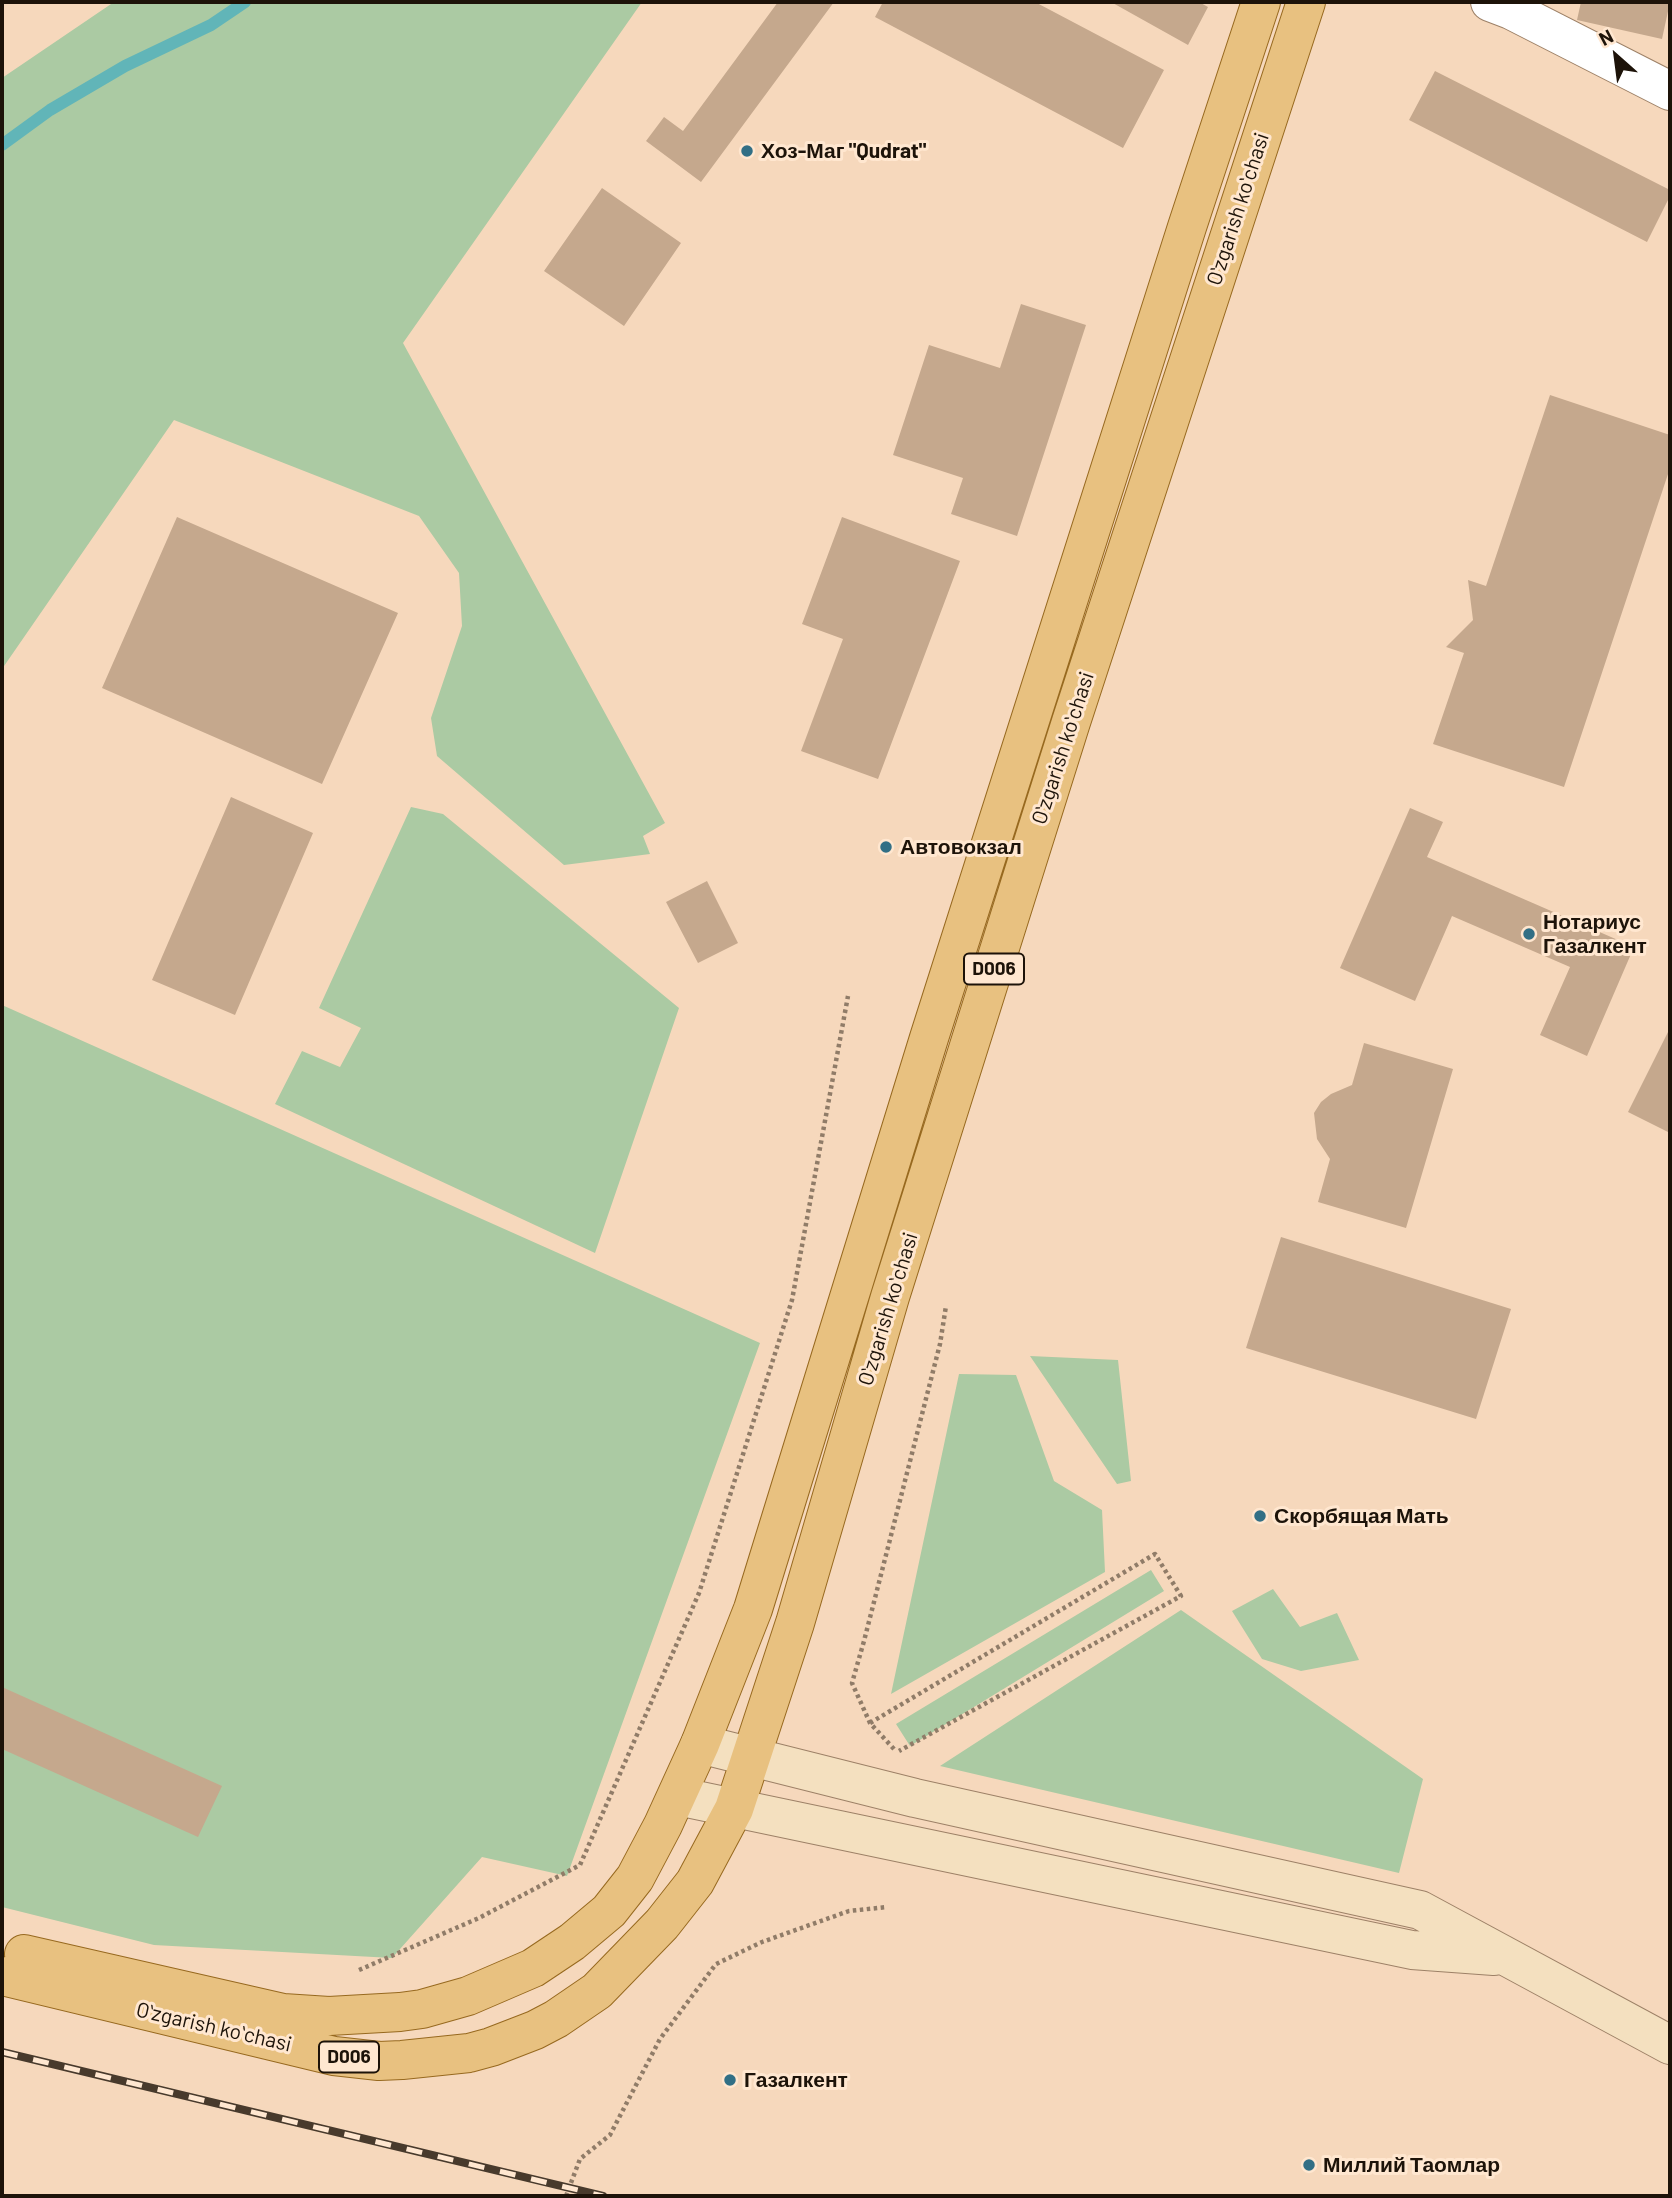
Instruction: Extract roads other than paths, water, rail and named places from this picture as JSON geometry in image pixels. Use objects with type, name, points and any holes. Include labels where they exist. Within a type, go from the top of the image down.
[{"type":"main road","name":"Oʻzgarish koʻchasi","points":[[2,1949],[283,2013],[376,2015],[422,2008],[468,1996],[512,1979],[572,1942],[608,1911],[622,1896],[645,1861],[700,1744],[753,1609],[937,1011],[1182,240],[1261,2]]},
{"type":"main road","name":"Oʻzgarish koʻchasi","points":[[2,1976],[334,2056],[379,2061],[469,2053],[491,2048],[535,2030],[597,1991],[662,1924],[695,1882],[734,1808],[752,1756],[799,1610],[890,1297],[1071,722],[1306,2]]},
{"type":"main road","points":[[700,1744],[915,1798],[1420,1910],[1670,2045]]},
{"type":"main road","points":[[677,1796],[1412,1950],[1507,1957]]},
{"type":"street","points":[[1490,2],[1511,10],[1670,91]]},
{"type":"waterway","points":[[2,145],[50,110],[125,66],[211,25],[245,2]]},
{"type":"railway","points":[[2,2052],[603,2196]]},
{"type":"place","name":"Хоз-Маг \"Qudrat\"","points":[[747,151]]},
{"type":"place","name":"Автовокзал","points":[[886,847]]},
{"type":"place","name":"Нотариус Газалкент","points":[[1529,934]]},
{"type":"place","name":"Скорбящая Мать","points":[[1260,1516]]},
{"type":"place","name":"Газалкент","points":[[730,2080]]},
{"type":"place","name":"Миллий Таомлар","points":[[1309,2165]]}]
